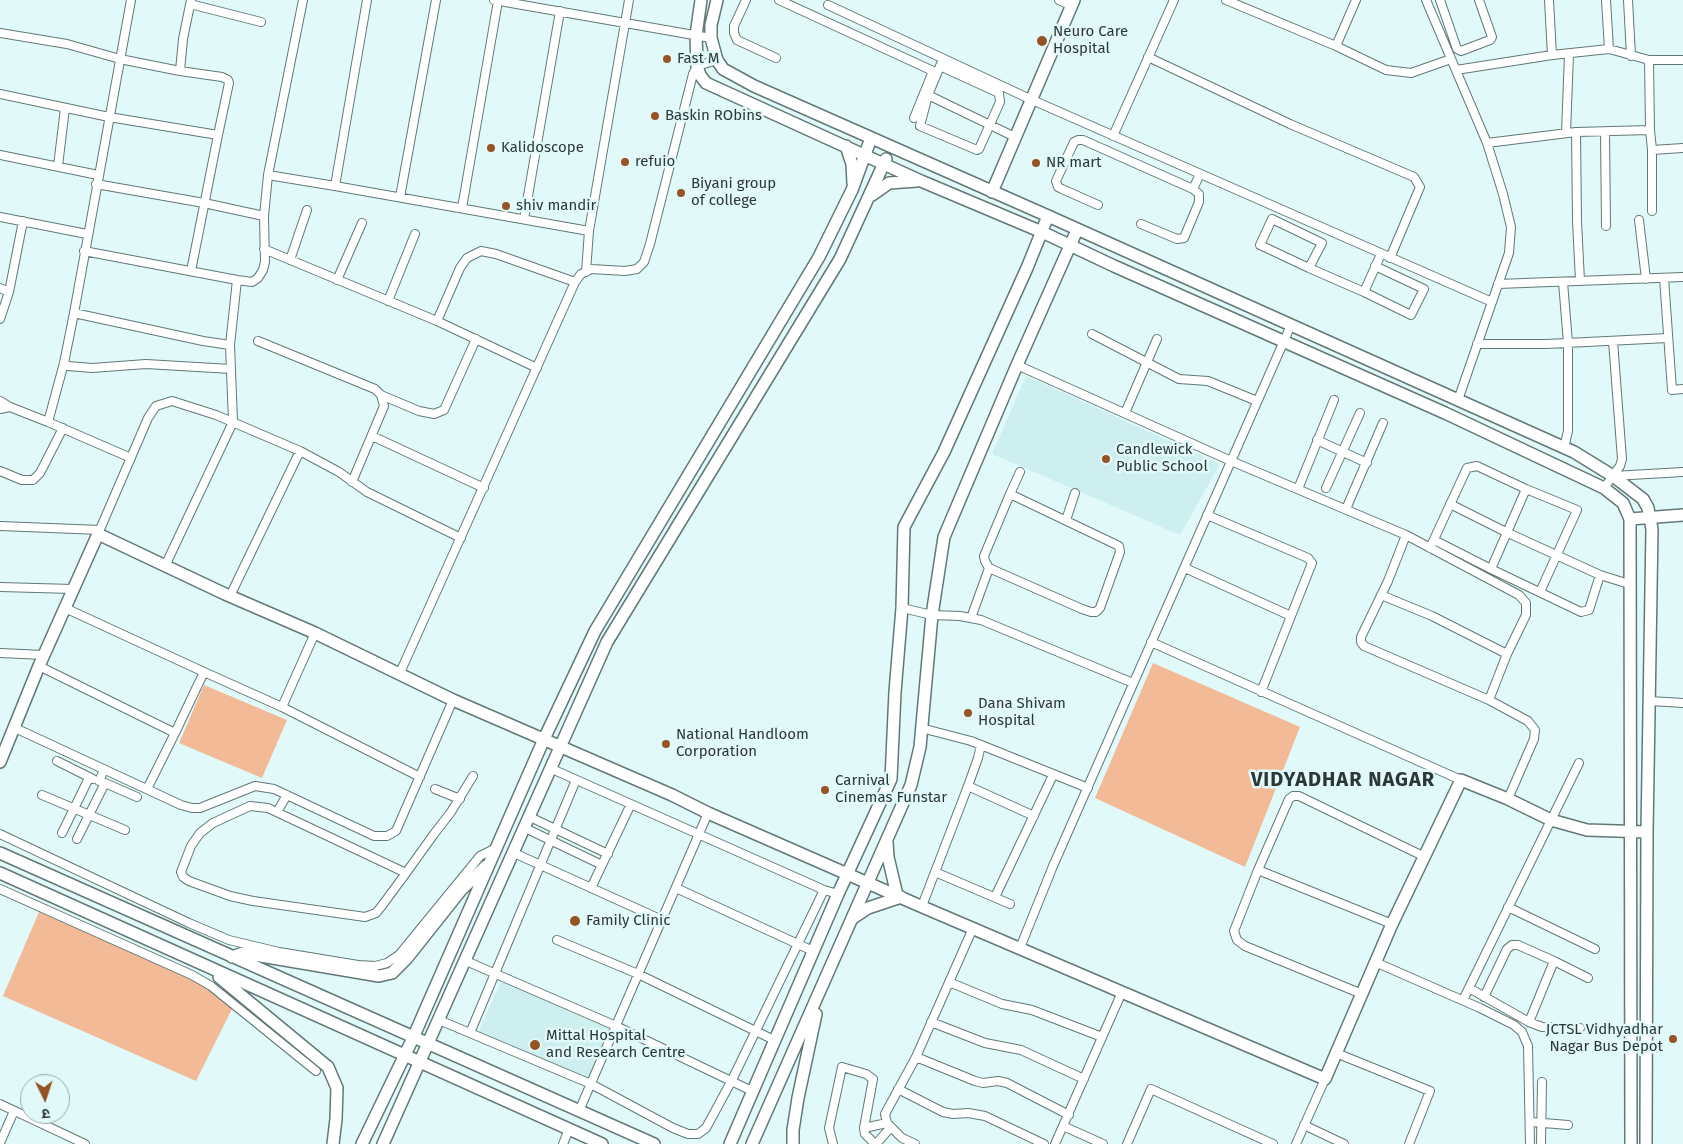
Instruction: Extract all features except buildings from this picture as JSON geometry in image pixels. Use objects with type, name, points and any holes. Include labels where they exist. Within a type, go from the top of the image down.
[{"type":"street","points":[[48,422],[64,364],[131,0]]},
{"type":"street","points":[[84,251],[237,280],[252,282],[258,278],[263,270],[264,216],[268,174],[303,0]]},
{"type":"street","points":[[334,186],[367,0]]},
{"type":"street","points":[[400,197],[436,0]]},
{"type":"street","points":[[462,208],[496,0],[532,3],[560,11],[711,38]]},
{"type":"street","points":[[586,272],[589,231],[629,0]]},
{"type":"street","points":[[701,0],[696,35],[698,66],[700,75],[706,83],[921,181],[1042,232],[1070,247],[1445,413],[1604,488],[1623,503],[1630,519],[1631,1144]]},
{"type":"street","points":[[717,0],[711,25],[711,38],[717,60],[723,69],[754,86],[1564,448],[1613,476],[1643,499],[1651,516],[1652,529],[1646,832],[1646,1144]]},
{"type":"street","points":[[746,0],[734,26],[737,40],[776,58]]},
{"type":"street","points":[[779,0],[933,71]]},
{"type":"street","points":[[992,192],[1030,99],[1073,3],[1059,0]]},
{"type":"street","points":[[1113,136],[1174,0]]},
{"type":"street","points":[[1226,0],[1336,46],[1386,70],[1411,73],[1451,59]]},
{"type":"street","points":[[1336,46],[1356,0]]},
{"type":"street","points":[[1426,0],[1487,143],[1511,227],[1509,253],[1458,400]]},
{"type":"street","points":[[1440,0],[1457,49],[1461,51],[1492,38],[1479,0]]},
{"type":"street","points":[[1550,0],[1552,55]]},
{"type":"street","points":[[1606,0],[1609,50]]},
{"type":"street","points":[[1628,0],[1631,56]]},
{"type":"street","points":[[180,71],[183,39],[190,2],[261,22]]},
{"type":"street","points":[[828,5],[886,32],[940,61],[999,93],[1000,102],[977,150],[922,128],[920,124],[940,61]]},
{"type":"street","points":[[524,219],[560,11]]},
{"type":"street","points":[[882,49],[886,32]]},
{"type":"street","points":[[0,33],[67,44],[120,59],[222,77],[228,80],[229,84],[191,271]]},
{"type":"street","points":[[1456,70],[1552,55],[1609,50],[1649,60],[1683,60]]},
{"type":"street","points":[[1566,133],[1569,54]]},
{"type":"street","points":[[1148,57],[1290,124],[1414,177],[1420,187],[1390,258]]},
{"type":"street","points":[[399,675],[575,282],[581,274],[591,269],[626,271],[637,269],[644,262],[688,87],[698,66],[717,60]]},
{"type":"street","points":[[1649,60],[1652,211]]},
{"type":"street","points":[[940,61],[1492,302]]},
{"type":"street","points":[[914,118],[933,71],[940,61]]},
{"type":"street","points":[[0,94],[109,117],[218,135]]},
{"type":"street","points":[[928,95],[1015,137]]},
{"type":"street","points":[[58,166],[65,108]]},
{"type":"street","points":[[1487,143],[1576,132],[1650,130]]},
{"type":"street","points":[[1576,132],[1580,281]]},
{"type":"street","points":[[1605,132],[1606,226]]},
{"type":"street","points":[[362,1144],[414,1038],[544,739],[595,631],[819,257],[852,190],[871,138]]},
{"type":"street","points":[[1098,205],[1058,187],[1056,181],[1074,142],[1078,140],[1083,140],[1193,189],[1199,194],[1200,198],[1184,238],[1177,240],[1141,224]]},
{"type":"street","points":[[846,146],[853,172],[852,190]]},
{"type":"street","points":[[383,1144],[552,769],[607,642],[840,259],[870,198],[890,148]]},
{"type":"street","points":[[1652,150],[1683,148]]},
{"type":"street","points":[[0,154],[98,175]]},
{"type":"street","points":[[268,174],[589,231]]},
{"type":"street","points":[[1193,189],[1200,174]]},
{"type":"street","points":[[870,198],[889,183],[895,181],[921,181]]},
{"type":"street","points":[[96,184],[204,203],[264,216]]},
{"type":"street","points":[[290,260],[307,210]]},
{"type":"street","points":[[0,216],[87,234]]},
{"type":"street","points":[[730,1144],[847,873],[890,779],[902,608],[904,527],[944,452],[1048,216]]},
{"type":"street","points":[[1309,268],[1322,242],[1272,219],[1260,245],[1309,268],[1364,292],[1411,315],[1424,289],[1375,266]]},
{"type":"street","points":[[1639,220],[1646,279]]},
{"type":"street","points":[[0,319],[9,292],[24,221]]},
{"type":"street","points":[[337,280],[362,223]]},
{"type":"street","points":[[752,1144],[911,785],[920,747],[932,615],[944,537],[1077,230]]},
{"type":"street","points":[[388,301],[415,234]]},
{"type":"street","points":[[264,249],[437,321],[537,368]]},
{"type":"street","points":[[437,321],[460,268],[467,258],[481,251],[496,254],[575,282]]},
{"type":"street","points":[[1364,292],[1380,254]]},
{"type":"street","points":[[1498,284],[1683,277]]},
{"type":"street","points":[[1664,278],[1672,390],[1683,389]]},
{"type":"street","points":[[165,566],[233,422],[230,345],[237,280]]},
{"type":"street","points":[[1563,282],[1568,343],[1568,431],[1564,448]]},
{"type":"street","points":[[0,288],[9,292]]},
{"type":"street","points":[[74,313],[203,341],[230,345]]},
{"type":"street","points":[[1020,948],[1053,866],[1291,325]]},
{"type":"street","points":[[1092,334],[1179,379],[1208,381],[1257,401]]},
{"type":"street","points":[[1477,344],[1568,343],[1668,338]]},
{"type":"street","points":[[258,341],[374,389],[380,395],[419,411],[434,414],[444,410],[476,339]]},
{"type":"street","points":[[1125,413],[1157,339]]},
{"type":"street","points":[[1604,488],[1620,466],[1622,458],[1613,341]]},
{"type":"street","points":[[64,364],[92,368],[146,364],[231,368]]},
{"type":"street","points":[[1017,365],[1231,461],[1491,569],[1571,607],[1586,612],[1592,604],[1600,575]]},
{"type":"street","points":[[352,482],[384,406],[380,395]]},
{"type":"street","points":[[0,400],[10,407],[131,458]]},
{"type":"street","points":[[1298,488],[1334,400]]},
{"type":"street","points":[[0,762],[73,589],[148,418],[156,406],[172,401],[233,422],[300,451],[339,472],[367,492],[461,538]]},
{"type":"street","points":[[0,409],[10,407]]},
{"type":"street","points":[[1326,488],[1360,413]]},
{"type":"street","points":[[1346,509],[1383,424]]},
{"type":"street","points":[[0,471],[22,480],[33,480],[40,473],[63,428]]},
{"type":"street","points":[[372,436],[484,488]]},
{"type":"street","points":[[1317,440],[1367,463]]},
{"type":"street","points":[[230,596],[300,451]]},
{"type":"street","points":[[1432,544],[1467,468],[1472,466],[1476,466],[1577,510],[1540,592]]},
{"type":"street","points":[[1010,494],[1119,546],[1120,552],[1117,561],[1100,608],[1096,612],[1082,609],[990,568],[984,561],[984,556],[1010,494],[1020,472]]},
{"type":"street","points":[[1613,476],[1683,472]]},
{"type":"street","points":[[1491,569],[1526,489]]},
{"type":"street","points":[[1066,520],[1075,493]]},
{"type":"street","points":[[1450,504],[1600,575],[1630,584]]},
{"type":"street","points":[[1207,515],[1308,558],[1312,562],[1262,692]]},
{"type":"street","points":[[1630,519],[1683,515]]},
{"type":"street","points":[[0,526],[99,532],[165,566],[315,634],[453,700],[672,794],[708,813],[868,883],[1325,1079]]},
{"type":"street","points":[[1406,535],[1381,595],[1360,637],[1364,646],[1489,700],[1528,721],[1535,730],[1534,739],[1508,799]]},
{"type":"street","points":[[1432,544],[1519,595],[1526,603],[1526,615],[1507,654],[1489,700]]},
{"type":"street","points":[[971,618],[990,568]]},
{"type":"street","points":[[1185,568],[1290,616]]},
{"type":"street","points":[[0,587],[73,589]]},
{"type":"street","points":[[1381,595],[1432,616],[1507,654]]},
{"type":"street","points":[[65,608],[282,706],[420,777]]},
{"type":"street","points":[[902,608],[932,615],[981,620],[1133,683]]},
{"type":"street","points":[[282,706],[315,634]]},
{"type":"street","points":[[1151,642],[1461,780],[1508,799],[1551,820],[1587,830],[1646,832]]},
{"type":"street","points":[[0,653],[42,660],[175,733]]},
{"type":"street","points":[[147,790],[204,672]]},
{"type":"street","points":[[15,728],[180,805],[200,808],[255,786],[274,789],[374,836],[387,836],[396,831],[453,700]]},
{"type":"street","points":[[1650,701],[1683,703]]},
{"type":"street","points":[[921,728],[981,745],[1088,788]]},
{"type":"street","points":[[922,906],[968,786],[981,745]]},
{"type":"street","points":[[57,761],[89,778],[137,798]]},
{"type":"street","points":[[1463,1000],[1579,763]]},
{"type":"street","points":[[552,769],[824,890],[838,894]]},
{"type":"street","points":[[77,839],[89,816],[102,782],[104,770]]},
{"type":"street","points":[[995,897],[1053,775]]},
{"type":"street","points":[[406,873],[268,808],[250,806],[213,823],[200,833],[191,846],[181,872],[189,881],[215,891],[253,901],[365,917],[376,913],[381,907],[406,873],[460,798],[473,776]]},
{"type":"street","points":[[62,833],[89,778]]},
{"type":"street","points":[[470,1033],[576,780]]},
{"type":"street","points":[[1296,1144],[1392,924],[1461,780]]},
{"type":"street","points":[[968,786],[1034,816]]},
{"type":"street","points":[[435,789],[460,798]]},
{"type":"street","points":[[42,795],[125,830]]},
{"type":"street","points":[[277,812],[287,795]]},
{"type":"street","points":[[1362,994],[1244,946],[1237,940],[1234,931],[1289,799],[1293,796],[1299,796],[1425,857]]},
{"type":"street","points":[[591,888],[632,804]]},
{"type":"street","points":[[579,1111],[708,813]]},
{"type":"street","points":[[530,817],[608,854]]},
{"type":"street","points":[[525,828],[602,864]]},
{"type":"street","points":[[0,834],[229,940],[279,952],[375,966],[387,963],[399,955],[480,856],[496,848]]},
{"type":"street","points":[[886,841],[888,857],[899,896]]},
{"type":"street","points":[[0,844],[4,854],[654,1144]]},
{"type":"street","points":[[514,853],[662,920]]},
{"type":"street","points":[[232,957],[243,953],[379,976],[392,973],[407,958],[461,890],[491,862]]},
{"type":"street","points":[[1258,870],[1392,924]]},
{"type":"street","points":[[935,872],[1010,904]]},
{"type":"street","points":[[0,873],[602,1144]]},
{"type":"street","points":[[676,888],[813,951]]},
{"type":"street","points":[[0,889],[211,986],[316,1071]]},
{"type":"street","points":[[439,1020],[591,1084],[673,1128],[688,1134],[698,1134],[706,1128],[732,1080],[824,890]]},
{"type":"street","points":[[852,919],[868,908],[899,896]]},
{"type":"street","points":[[1508,907],[1595,949]]},
{"type":"street","points":[[915,1144],[902,1138],[889,1125],[886,1114],[916,1057],[973,928]]},
{"type":"street","points":[[557,940],[638,974],[774,1040]]},
{"type":"street","points":[[1484,998],[1507,949],[1512,945],[1518,945],[1588,978]]},
{"type":"street","points":[[466,961],[616,1026],[752,1091]]},
{"type":"street","points":[[1529,1022],[1554,961]]},
{"type":"street","points":[[1376,962],[1463,1000],[1514,1025],[1522,1032],[1528,1046],[1530,1144]]},
{"type":"street","points":[[209,968],[328,1067],[337,1088],[333,1144]]},
{"type":"street","points":[[949,982],[1002,1004],[1032,1010],[1102,1037]]},
{"type":"street","points":[[1469,988],[1484,998],[1542,1027],[1580,1028]]},
{"type":"street","points":[[793,1144],[793,1130],[798,1098],[820,992]]},
{"type":"street","points":[[1055,1144],[1122,992]]},
{"type":"street","points":[[931,1022],[985,1043],[1022,1050],[1084,1079]]},
{"type":"street","points":[[1336,1053],[1430,1091],[1409,1144]]},
{"type":"street","points":[[916,1057],[975,1081],[1007,1083],[1069,1115]]},
{"type":"street","points":[[833,1144],[829,1128],[842,1067],[866,1074],[873,1079],[864,1128],[865,1134],[875,1144],[889,1125]]},
{"type":"street","points":[[1541,1144],[1542,1082]]},
{"type":"street","points":[[898,1089],[943,1112],[986,1116],[1044,1144]]},
{"type":"street","points":[[1127,1144],[1151,1089],[1273,1144]]},
{"type":"street","points":[[0,1104],[85,1144]]},
{"type":"street","points":[[0,1143],[14,1110]]},
{"type":"street","points":[[1531,1122],[1568,1125]]},
{"type":"street","points":[[864,1128],[889,1125]]},
{"type":"street","points":[[1304,1125],[1344,1144]]},
{"type":"street","points":[[1064,1126],[1104,1144]]},
{"type":"street","points":[[563,1144],[569,1129]]},
{"type":"shaded area","name":"Candlewick Public School","points":[[1026,376],[1220,464],[1180,535],[992,454]]},
{"type":"shaded area","points":[[1153,663],[1300,727],[1245,867],[1095,798]]},
{"type":"shaded area","points":[[204,685],[287,720],[262,778],[179,743]]},
{"type":"shaded area","points":[[39,912],[204,984],[233,1007],[196,1081],[3,996]]},
{"type":"shaded area","points":[[501,981],[609,1028],[589,1078],[478,1033]]},
{"type":"place","name":"Neuro Care Hospital","points":[[1042,41]]},
{"type":"place","name":"Fast M","points":[[667,59]]},
{"type":"place","name":"Baskin RObins","points":[[655,116]]},
{"type":"place","name":"Kalidoscope","points":[[491,148]]},
{"type":"place","name":"refuio","points":[[625,162]]},
{"type":"place","name":"NR mart","points":[[1036,163]]},
{"type":"place","name":"Biyani group of college","points":[[681,193]]},
{"type":"place","name":"shiv mandir","points":[[506,206]]},
{"type":"place","name":"Candlewick Public School","points":[[1106,459]]},
{"type":"place","name":"Dana Shivam Hospital","points":[[968,713]]},
{"type":"place","name":"National Handloom Corporation","points":[[666,744]]},
{"type":"place","name":"Carnival Cinemas Funstar","points":[[825,790]]},
{"type":"place","name":"Family Clinic","points":[[575,921]]},
{"type":"place","name":"JCTSL Vidhyadhar Nagar Bus Depot","points":[[1673,1039]]},
{"type":"place","name":"Mittal Hospital and Research Centre","points":[[535,1045]]},
{"type":"district","name":"VIDYADHAR NAGAR","points":[[1343,780]]}]
